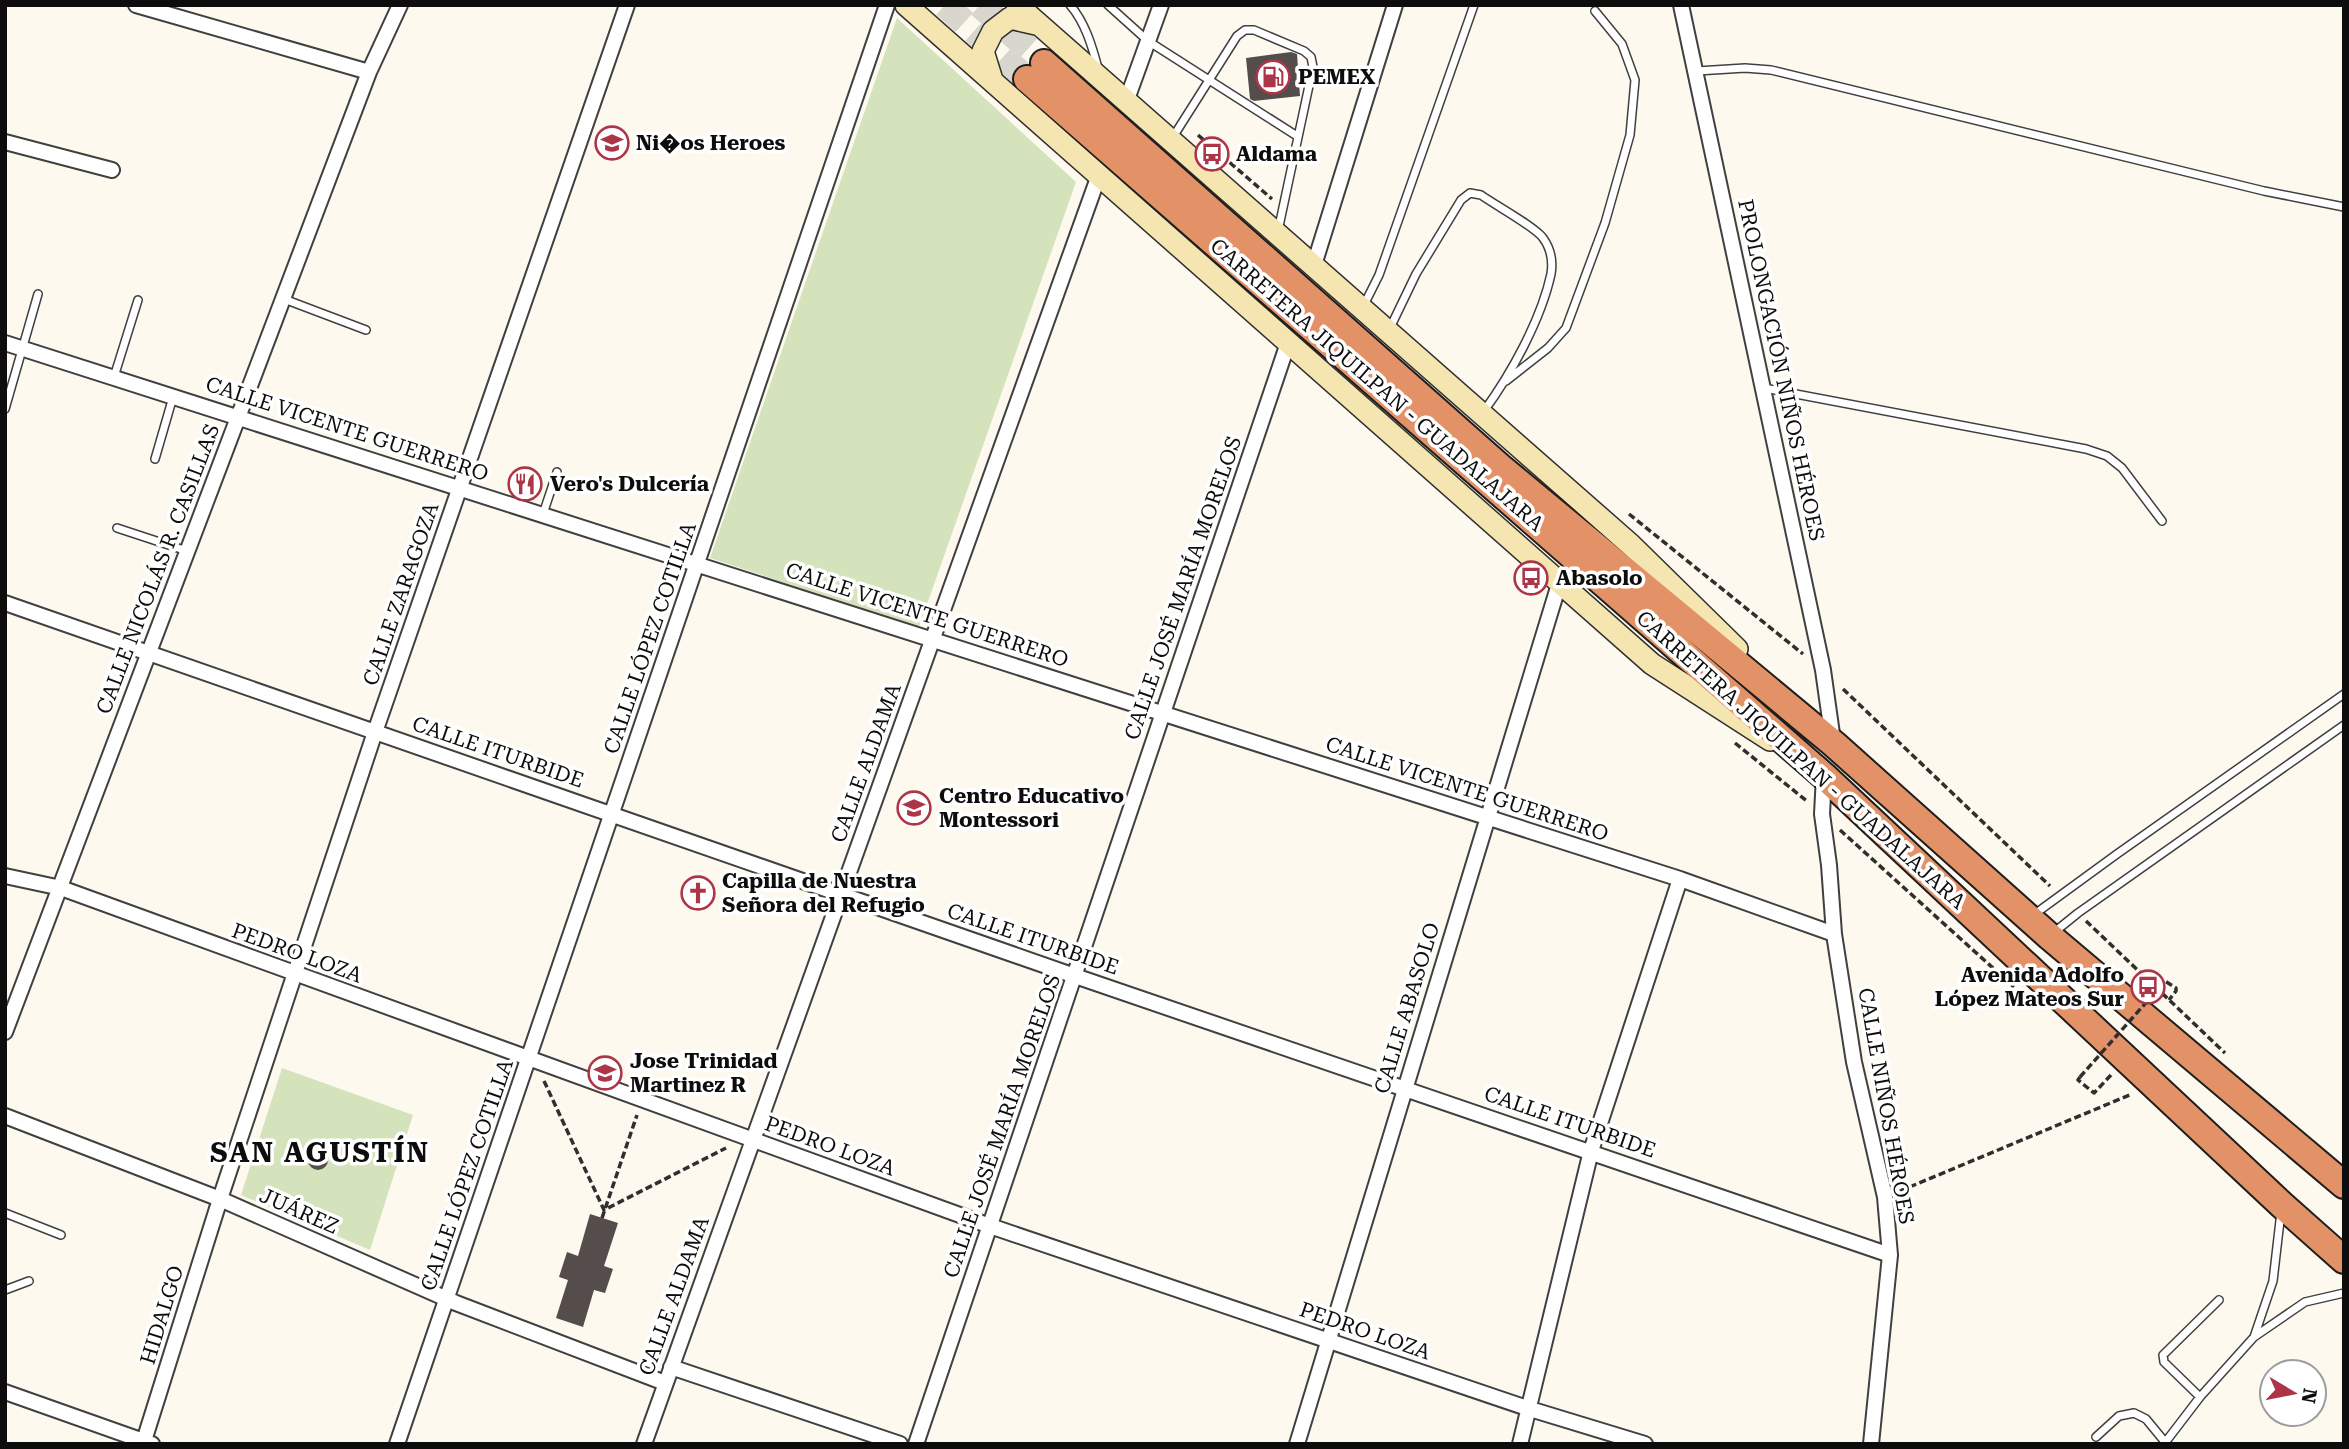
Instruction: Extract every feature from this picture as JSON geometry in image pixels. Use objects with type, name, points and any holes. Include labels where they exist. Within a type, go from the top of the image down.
[{"type":"highway","name":"CARRETERA JIQUILPAN - GUADALAJARA","points":[[2344,1185],[2333,1168],[2049,936],[1834,744],[1500,467],[1036,71],[1824,776],[2282,1205],[2344,1259]]},
{"type":"street","points":[[136,5],[369,72]]},
{"type":"street","name":"CALLE NICOLÁS R. CASILLAS","points":[[5,1032],[369,72],[400,5]]},
{"type":"street","name":"CALLE ZARAGOZA","points":[[220,1199],[375,732],[627,5]]},
{"type":"street","name":"CALLE LÓPEZ COTILLA","points":[[397,1444],[451,1301],[611,813],[887,5]]},
{"type":"street","points":[[906,5],[1652,664],[1824,776]]},
{"type":"street","points":[[1017,5],[1631,545],[1834,744]]},
{"type":"street","points":[[1126,102],[1161,5]]},
{"type":"street","points":[[1314,265],[1395,5]]},
{"type":"street","name":"PROLONGACIÓN NIÑOS HÉROES","points":[[1681,5],[1823,670],[1834,744]]},
{"type":"street","points":[[992,80],[983,51],[993,30],[1010,18],[1038,24]]},
{"type":"street","points":[[5,142],[111,170]]},
{"type":"street","name":"CALLE ALDAMA","points":[[644,1444],[750,1139],[841,894],[1099,175]]},
{"type":"street","name":"CALLE VICENTE GUERRERO","points":[[5,343],[1680,879],[1834,934]]},
{"type":"street","name":"CALLE JOSÉ MARÍA MORELOS","points":[[916,1444],[1288,343]]},
{"type":"street","name":"CALLE ABASOLO","points":[[1297,1444],[1559,584]]},
{"type":"street","name":"CALLE ITURBIDE","points":[[5,603],[1075,976],[1890,1255]]},
{"type":"street","name":"CALLE NIÑOS HÉROES","points":[[1824,776],[1822,814],[1834,934],[1854,1062],[1885,1197],[1890,1255],[1871,1444]]},
{"type":"street","name":"PEDRO LOZA","points":[[5,876],[61,888],[990,1226],[1530,1409],[1645,1444]]},
{"type":"street","points":[[1520,1444],[1591,1152],[1680,879]]},
{"type":"street","name":"JUÁREZ","points":[[5,1116],[220,1199],[451,1301],[665,1383]]},
{"type":"street","name":"HIDALGO","points":[[147,1443],[220,1199]]},
{"type":"street","points":[[671,1367],[900,1444]]},
{"type":"street","points":[[5,1392],[147,1443]]},
{"type":"lane","points":[[1070,5],[1091,43],[1100,76]]},
{"type":"lane","points":[[1108,5],[1148,41],[1297,136]]},
{"type":"lane","points":[[1362,307],[1379,275],[1474,5]]},
{"type":"lane","points":[[1503,383],[1548,348],[1566,328],[1605,223],[1630,135],[1635,80],[1622,44],[1595,11]]},
{"type":"lane","points":[[1170,141],[1237,36],[1245,30],[1254,30],[1304,51],[1311,57],[1312,67],[1277,235]]},
{"type":"lane","points":[[1697,71],[1745,68],[1771,71],[2344,208]]},
{"type":"lane","points":[[1388,331],[1416,274],[1461,200],[1469,193],[1481,195],[1542,237],[1552,255],[1551,273],[1535,320],[1503,383],[1481,414]]},
{"type":"lane","points":[[5,409],[38,294]]},
{"type":"lane","points":[[283,299],[366,330]]},
{"type":"lane","points":[[114,377],[138,300]]},
{"type":"lane","points":[[1764,388],[2086,449],[2107,456],[2122,468],[2162,521]]},
{"type":"lane","points":[[155,459],[173,396]]},
{"type":"lane","points":[[543,514],[556,472]]},
{"type":"lane","points":[[117,528],[187,551]]},
{"type":"lane","points":[[2029,918],[2344,694]]},
{"type":"lane","points":[[2049,936],[2344,725]]},
{"type":"lane","points":[[2254,1337],[2273,1281],[2282,1205]]},
{"type":"lane","points":[[5,1213],[61,1235]]},
{"type":"lane","points":[[5,1290],[29,1281]]},
{"type":"lane","points":[[2096,1437],[2119,1416],[2134,1413],[2146,1419],[2164,1443],[2200,1397],[2254,1337],[2305,1302],[2344,1293]]},
{"type":"lane","points":[[2200,1397],[2164,1362],[2163,1355],[2219,1300]]},
{"type":"path","points":[[2111,1075],[2094,1093],[2078,1080],[2165,981],[2176,988],[2169,1000]]},
{"type":"path","points":[[532,1060],[604,1210]]},
{"type":"path","points":[[1885,1197],[2132,1094]]},
{"type":"path","points":[[602,1218],[642,1100]]},
{"type":"path","points":[[604,1210],[750,1139]]},
{"type":"green space","points":[[897,18],[1076,182],[919,627],[710,558]]},
{"type":"green space","points":[[282,1068],[413,1115],[370,1250],[241,1195]]},
{"type":"building","name":"PEMEX","points":[[1291,52],[1297,54],[1300,96],[1254,101],[1250,99],[1246,58]]},
{"type":"building","points":[[318,1150],[325,1153],[328,1160],[325,1167],[318,1170],[311,1167],[308,1160],[311,1153]]},
{"type":"building","points":[[590,1214],[618,1223],[604,1266],[613,1269],[605,1293],[594,1290],[583,1327],[556,1318],[568,1280],[559,1277],[567,1252],[578,1256]]},
{"type":"tunnel","points":[[945,5],[1027,79]]},
{"type":"tunnel","points":[[980,5],[1044,63]]},
{"type":"place","name":"PEMEX","points":[[1273,77]]},
{"type":"place","name":"Ni�os Heroes","points":[[612,143]]},
{"type":"place","name":"Aldama","points":[[1212,154]]},
{"type":"place","name":"Vero's Dulcería","points":[[525,484]]},
{"type":"place","name":"Abasolo","points":[[1531,578]]},
{"type":"place","name":"Centro Educativo Montessori","points":[[914,808]]},
{"type":"place","name":"Capilla de Nuestra Señora del Refugio","points":[[698,893]]},
{"type":"place","name":"Avenida Adolfo López Mateos Sur","points":[[2148,987]]},
{"type":"place","name":"Jose Trinidad Martinez R","points":[[605,1073]]},
{"type":"district","name":"SAN AGUSTÍN","points":[[320,1152]]}]
